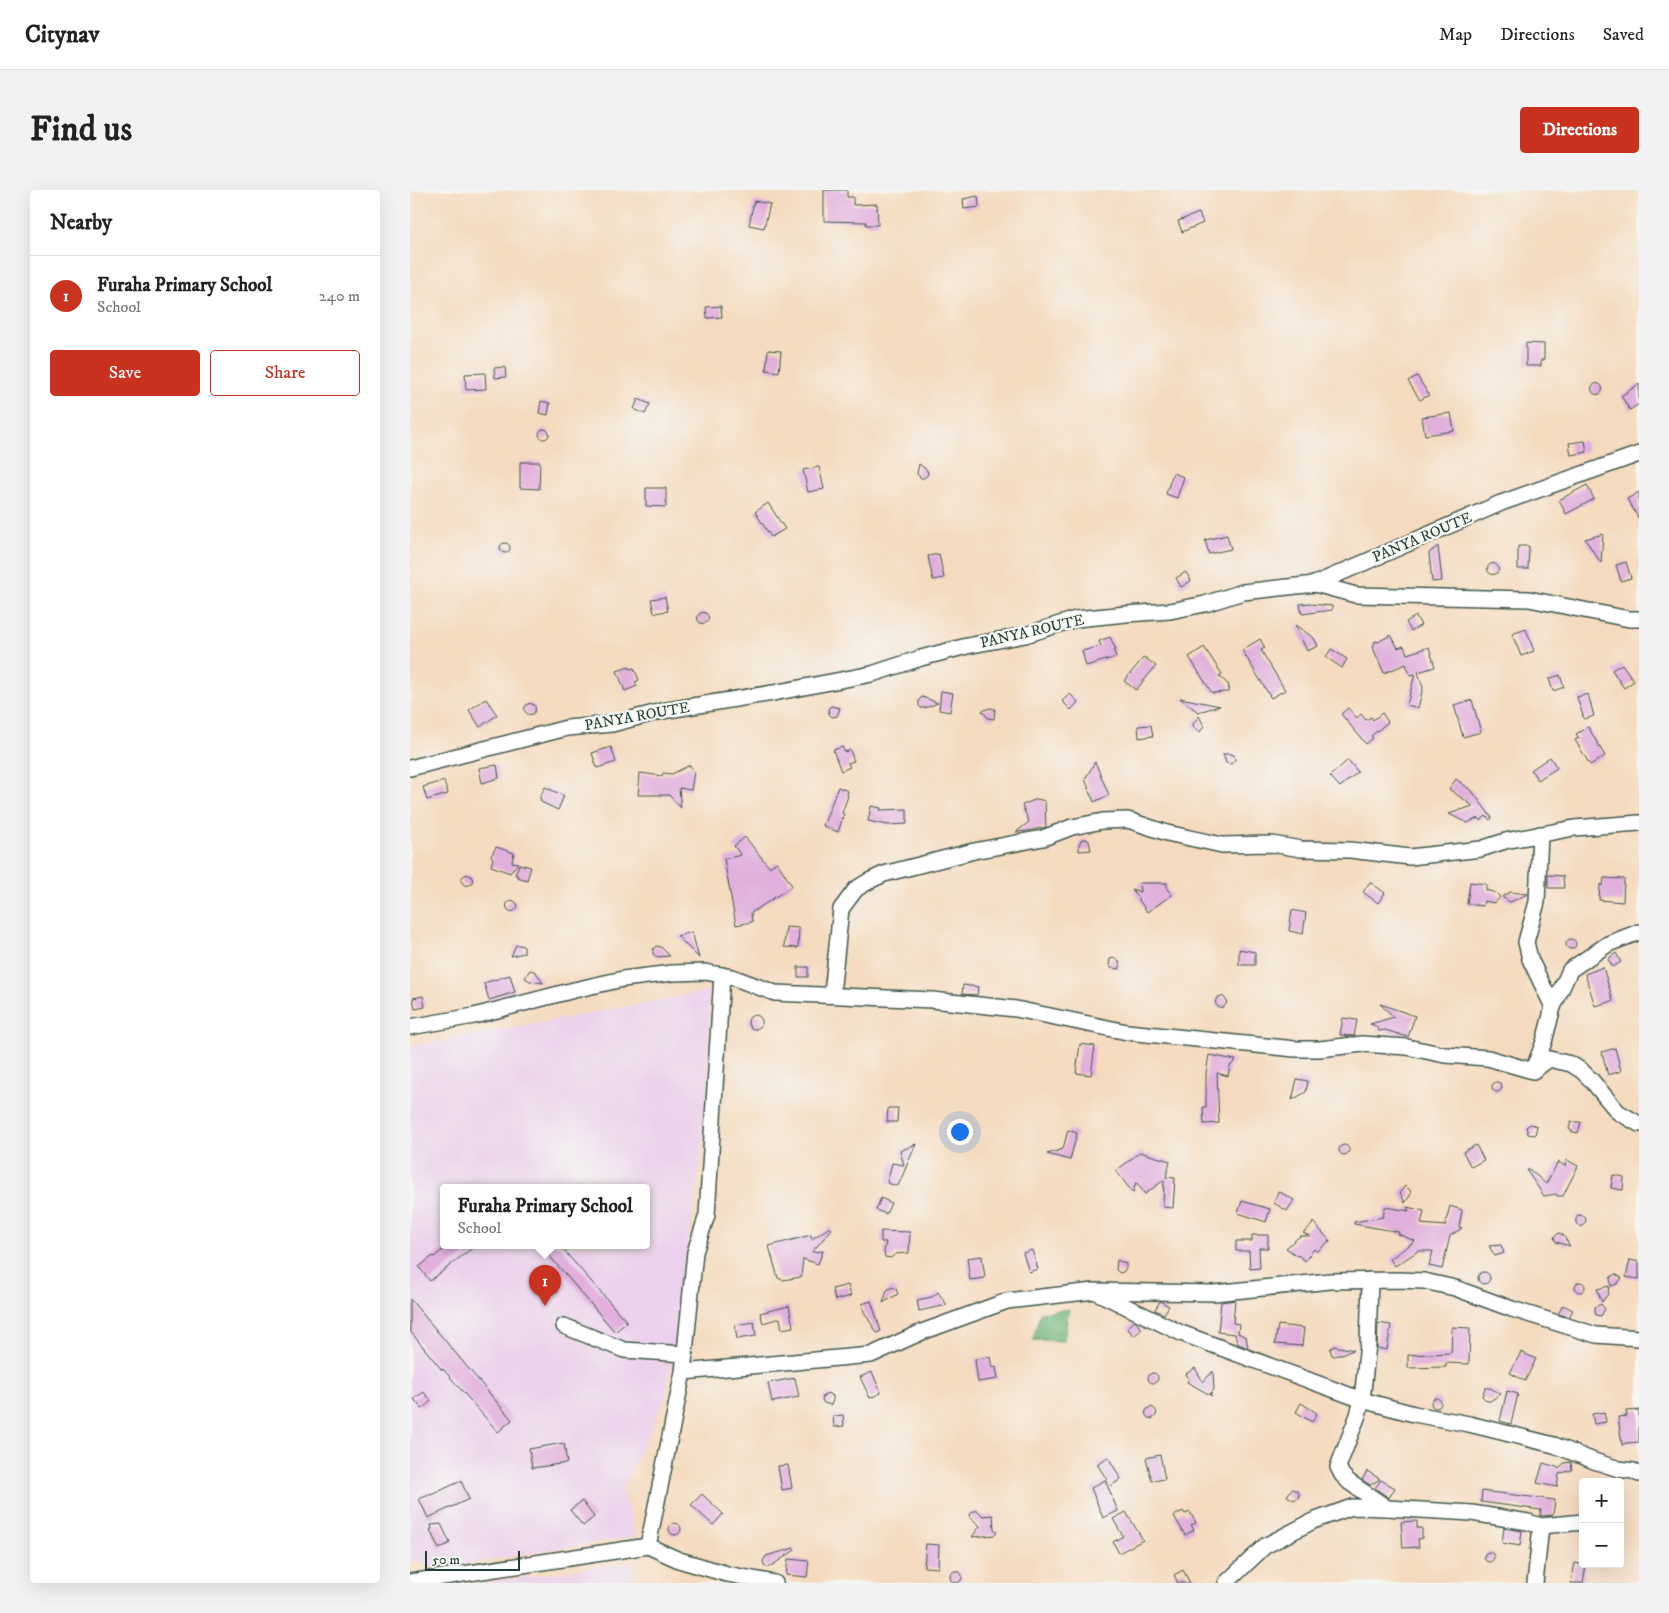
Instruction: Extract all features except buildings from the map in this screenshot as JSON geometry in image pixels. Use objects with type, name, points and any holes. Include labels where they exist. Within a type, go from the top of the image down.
[{"type":"street","name":"PANYA ROUTE","points":[[410,768],[567,728],[612,724],[662,711],[773,694],[872,674],[921,658],[967,646],[1025,635],[1076,619],[1170,612],[1205,604],[1243,592],[1315,584],[1501,503],[1639,454]]},
{"type":"street","points":[[1315,584],[1356,595],[1529,599],[1639,620]]},
{"type":"street","points":[[832,994],[841,908],[856,889],[869,880],[884,874],[974,852],[1043,838],[1072,827],[1103,821],[1128,820],[1167,833],[1222,845],[1272,844],[1301,849],[1350,850],[1410,857],[1481,849],[1505,841],[1574,828],[1639,822]]},
{"type":"street","points":[[1540,834],[1537,902],[1526,942],[1530,959],[1553,1007]]},
{"type":"street","points":[[1533,1072],[1544,1042],[1553,1007],[1570,970],[1608,944],[1639,932]]},
{"type":"street","points":[[410,1027],[474,1016],[623,979],[672,973],[705,972],[732,977],[775,993],[832,994],[932,1000],[1016,1009],[1127,1032],[1295,1049],[1320,1049],[1362,1044],[1407,1047],[1445,1055],[1488,1058],[1533,1072]]},
{"type":"street","points":[[648,1546],[684,1372],[695,1252],[707,1215],[722,975]]},
{"type":"street","points":[[1533,1072],[1549,1059],[1571,1064],[1592,1081],[1618,1112],[1639,1124]]},
{"type":"street","points":[[1370,1280],[1368,1344],[1362,1400],[1358,1416],[1338,1467],[1342,1475],[1349,1482],[1387,1508]]},
{"type":"street","points":[[684,1372],[872,1355],[922,1332],[1008,1300],[1094,1291],[1214,1293],[1330,1281],[1424,1281],[1455,1288],[1512,1309],[1596,1335],[1639,1338]]},
{"type":"street","points":[[1094,1291],[1181,1333],[1362,1400],[1414,1414],[1469,1424],[1554,1446],[1616,1475],[1633,1471],[1639,1474]]},
{"type":"street","points":[[564,1326],[624,1350],[685,1354]]},
{"type":"street","points":[[1226,1583],[1265,1546],[1313,1521],[1352,1507],[1472,1513],[1528,1522],[1540,1526],[1579,1522]]},
{"type":"street","points":[[1535,1583],[1540,1526]]},
{"type":"street","points":[[410,1582],[648,1546],[728,1578],[775,1583]]},
{"type":"shaded area","points":[[709,991],[708,1110],[666,1397],[622,1489],[636,1536],[439,1568],[410,1560],[410,1047]]},
{"type":"shaded area","points":[[635,1562],[631,1583],[480,1583]]},
{"type":"green space","points":[[1069,1309],[1064,1341],[1033,1340],[1040,1313]]},
{"type":"place","name":"Furaha Primary School","points":[[545,1306]]}]
